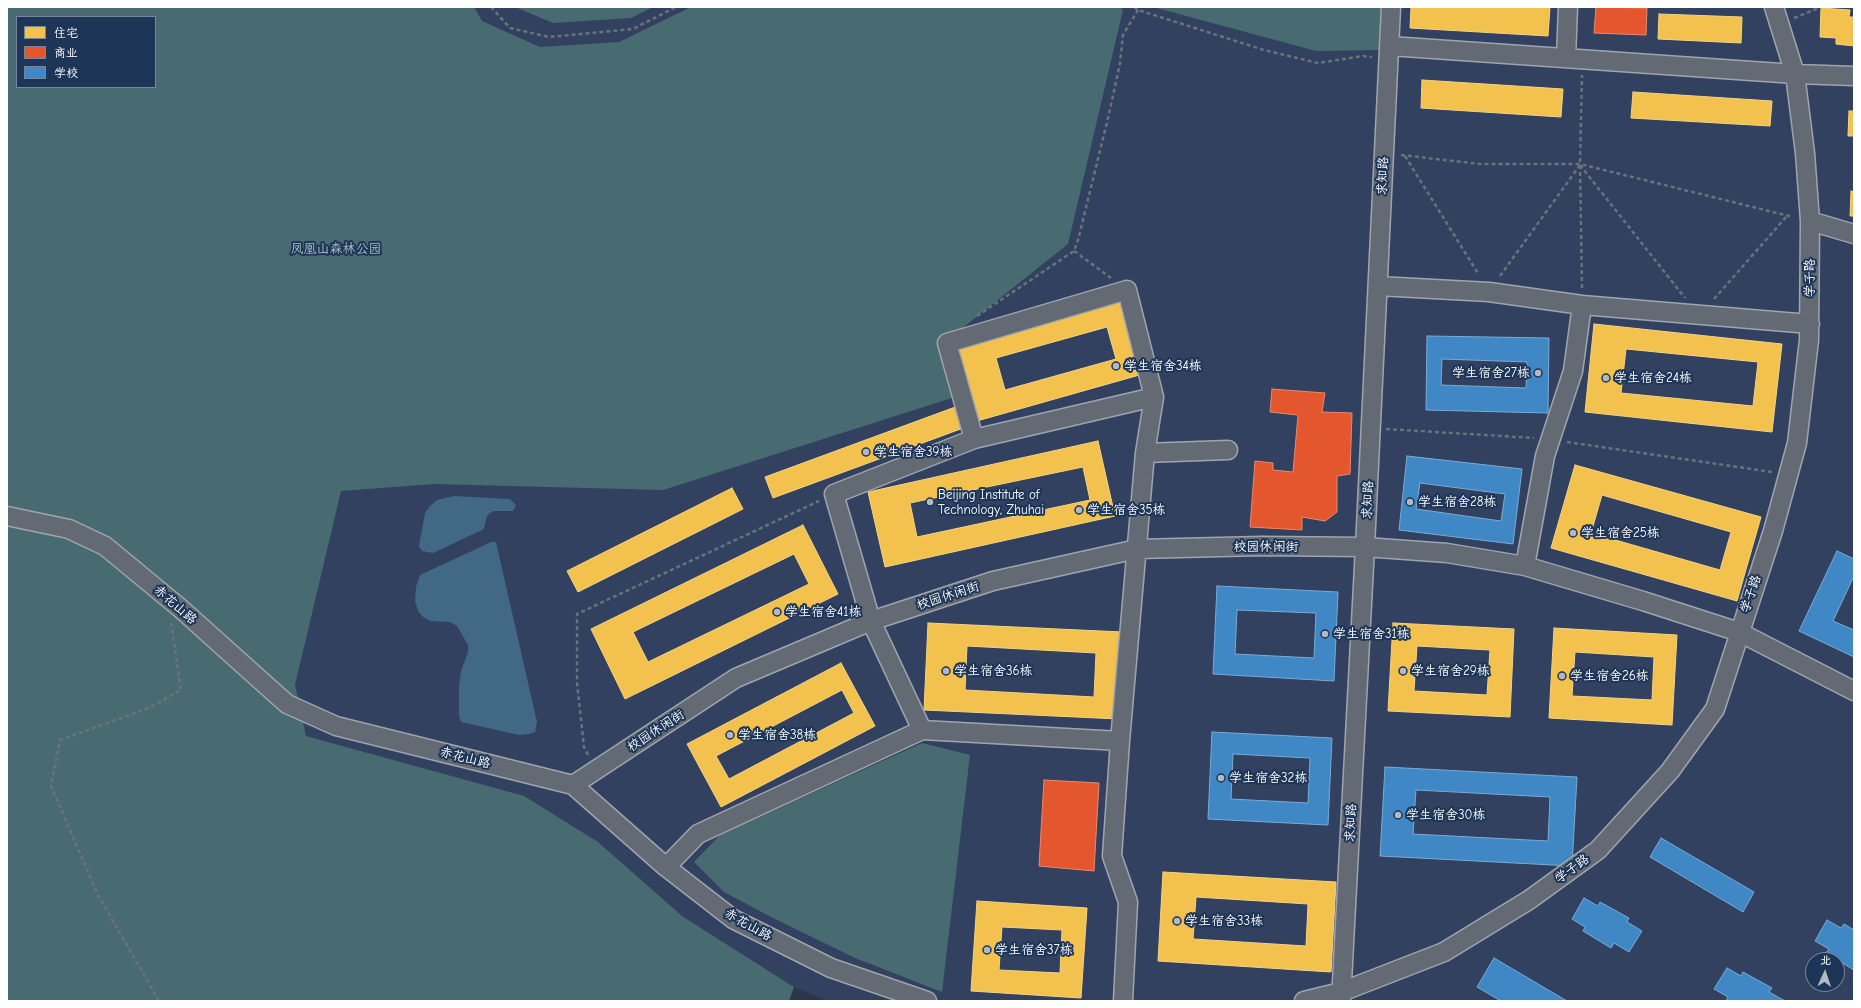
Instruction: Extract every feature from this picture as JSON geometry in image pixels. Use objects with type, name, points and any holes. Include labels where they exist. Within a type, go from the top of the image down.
[{"type":"street","name":"求知路","points":[[1341,997],[1366,546],[1391,7]]},
{"type":"street","points":[[1568,7],[1574,58]]},
{"type":"street","name":"学子路","points":[[1341,997],[1444,952],[1529,900],[1598,850],[1670,772],[1715,709],[1738,632],[1773,531],[1797,443],[1810,324],[1810,221],[1805,153],[1795,74],[1777,15]]},
{"type":"street","points":[[1389,52],[1574,58],[1795,74],[1854,76]]},
{"type":"street","points":[[1810,221],[1854,234]]},
{"type":"street","points":[[1378,286],[1489,292],[1582,305],[1699,316],[1810,324]]},
{"type":"street","points":[[974,439],[947,343],[1127,290],[1154,397],[1145,453],[1120,741],[1112,856],[1128,902],[1123,1001]]},
{"type":"street","points":[[1525,566],[1545,456],[1573,371],[1582,305]]},
{"type":"street","points":[[922,730],[871,621],[834,494],[974,439],[1154,397]]},
{"type":"street","points":[[1145,453],[1228,450]]},
{"type":"street","name":"赤花山路","points":[[7,516],[69,529],[105,546],[180,608],[287,704],[336,726],[573,785],[666,867],[740,922],[831,968],[927,1001]]},
{"type":"street","name":"校园休闲街","points":[[573,785],[736,678],[871,621],[993,582],[1137,549],[1262,546],[1366,546],[1447,553],[1525,566],[1643,601],[1738,632],[1854,691]]},
{"type":"street","points":[[666,867],[698,834],[922,730],[1120,741]]},
{"type":"street","points":[[1304,1001],[1341,997]]},
{"type":"path","points":[[491,7],[510,28],[549,37],[632,29],[676,7]]},
{"type":"path","points":[[1134,7],[1138,10],[1264,50],[1318,63],[1389,52]]},
{"type":"path","points":[[1777,15],[1821,7]]},
{"type":"path","points":[[976,318],[1074,251],[1110,114],[1120,62],[1123,35],[1138,10]]},
{"type":"path","points":[[1574,58],[1580,164],[1582,305]]},
{"type":"path","points":[[1384,153],[1480,164],[1580,164],[1810,221]]},
{"type":"path","points":[[1405,156],[1489,292],[1580,164]]},
{"type":"path","points":[[1580,164],[1699,316],[1787,216]]},
{"type":"path","points":[[1074,251],[1127,290]]},
{"type":"path","points":[[1371,428],[1551,439],[1788,474]]},
{"type":"path","points":[[597,769],[584,747],[577,683],[577,614],[834,494]]},
{"type":"path","points":[[159,1001],[98,895],[51,786],[60,740],[148,708],[181,690],[170,621]]},
{"type":"shaded area","name":"Beijing Institute of Technology, Zhuhai","points":[[7,7],[1854,7],[1854,1001],[828,1001],[794,987],[682,916],[7,1001]]},
{"type":"shaded area","points":[[454,496],[510,499],[516,505],[513,511],[494,511],[490,513],[487,516],[484,528],[482,530],[433,553],[422,551],[419,546],[425,513],[437,500]]},
{"type":"shaded area","points":[[491,542],[496,542],[537,722],[535,732],[529,734],[519,735],[461,722],[459,716],[459,686],[461,671],[468,652],[468,645],[457,626],[450,622],[431,621],[423,617],[418,611],[415,601],[416,587],[420,575]]},
{"type":"green space","name":"凤凰山森林公园","points":[[7,7],[474,7],[482,21],[540,47],[619,42],[691,7],[1121,7],[1123,10],[1068,244],[940,346],[952,398],[663,490],[434,484],[341,491],[295,685],[306,736],[524,796],[598,842],[682,916],[794,987],[789,1001],[7,1001]]},
{"type":"green space","points":[[515,7],[653,7],[631,18],[553,23]]},
{"type":"green space","points":[[1153,7],[1384,7],[1382,50],[1316,51]]},
{"type":"green space","points":[[922,743],[970,755],[942,992],[855,958],[773,918],[724,892],[694,862],[720,835]]},
{"type":"building: 住宅","points":[[1411,7],[1550,7],[1548,36],[1410,28]]},
{"type":"building: 住宅","points":[[1821,8],[1850,10],[1849,17],[1854,17],[1854,46],[1836,44],[1836,38],[1820,37]]},
{"type":"building: 住宅","points":[[1659,14],[1742,17],[1741,43],[1658,39]]},
{"type":"building: 住宅","points":[[1422,80],[1563,89],[1561,117],[1421,108]]},
{"type":"building: 住宅","points":[[1633,92],[1772,101],[1770,126],[1631,118]]},
{"type":"building: 住宅","points":[[1849,111],[1854,111],[1854,136],[1848,136]]},
{"type":"building: 住宅","points":[[1851,191],[1854,192],[1854,216],[1850,216]]},
{"type":"building: 住宅","name":"学生宿舍34栋","points":[[1122,299],[1143,374],[977,421],[955,346]],"holes":[[[1107,327],[1116,359],[1005,390],[996,358]]]},
{"type":"building: 住宅","name":"学生宿舍24栋","points":[[1594,324],[1782,344],[1772,432],[1585,412]],"holes":[[[1626,349],[1758,362],[1753,406],[1621,393]]]},
{"type":"building: 住宅","name":"学生宿舍39栋","points":[[958,406],[966,427],[773,498],[765,477]]},
{"type":"building: 住宅","name":"学生宿舍35栋","points":[[1098,441],[1115,516],[885,567],[868,492]],"holes":[[[1083,467],[1090,500],[917,537],[910,503]]]},
{"type":"building: 住宅","name":"学生宿舍25栋","points":[[1575,465],[1761,517],[1737,601],[1551,548]],"holes":[[[1602,495],[1731,532],[1720,570],[1591,533]]]},
{"type":"building: 住宅","points":[[732,488],[743,509],[578,592],[567,571]]},
{"type":"building: 住宅","name":"学生宿舍41栋","points":[[803,525],[838,594],[625,699],[591,629]],"holes":[[[794,554],[809,584],[648,662],[633,632]]]},
{"type":"building: 住宅","name":"学生宿舍36栋","points":[[928,623],[1123,632],[1119,719],[924,710]],"holes":[[[967,646],[1096,653],[1094,697],[965,690]]]},
{"type":"building: 住宅","name":"学生宿舍29栋","points":[[1393,623],[1514,629],[1510,717],[1388,711]],"holes":[[[1417,646],[1490,650],[1487,695],[1414,691]]]},
{"type":"building: 住宅","name":"学生宿舍26栋","points":[[1554,628],[1677,635],[1672,725],[1549,718]],"holes":[[[1575,652],[1654,657],[1652,700],[1572,696]]]},
{"type":"building: 住宅","name":"学生宿舍38栋","points":[[841,663],[875,726],[721,807],[687,744]],"holes":[[[842,690],[854,713],[729,779],[716,756]]]},
{"type":"building: 住宅","name":"学生宿舍33栋","points":[[1163,872],[1336,882],[1331,972],[1158,961]],"holes":[[[1196,897],[1308,904],[1306,946],[1193,939]]]},
{"type":"building: 住宅","name":"学生宿舍37栋","points":[[977,901],[1087,908],[1081,998],[971,991]],"holes":[[[1002,927],[1062,930],[1060,973],[999,970]]]},
{"type":"building: 商业","points":[[1596,7],[1647,8],[1646,35],[1594,33]]},
{"type":"building: 商业","points":[[1272,389],[1325,393],[1322,412],[1352,413],[1350,474],[1337,476],[1337,512],[1325,521],[1302,517],[1302,530],[1250,527],[1255,461],[1273,463],[1273,470],[1293,472],[1298,415],[1270,412]]},
{"type":"building: 商业","points":[[1044,780],[1099,783],[1094,871],[1039,866]]},
{"type":"building: 学校","name":"学生宿舍27栋","points":[[1427,336],[1549,338],[1548,413],[1426,410]],"holes":[[[1442,359],[1527,362],[1526,388],[1441,385]]]},
{"type":"building: 学校","name":"学生宿舍28栋","points":[[1407,456],[1522,469],[1513,544],[1399,530]],"holes":[[[1420,483],[1505,494],[1501,521],[1416,509]]]},
{"type":"building: 学校","points":[[1837,551],[1854,559],[1854,578],[1833,621],[1854,630],[1854,657],[1799,631]]},
{"type":"building: 学校","name":"学生宿舍31栋","points":[[1217,586],[1338,592],[1334,681],[1213,674]],"holes":[[[1237,610],[1316,613],[1314,658],[1235,654]]]},
{"type":"building: 学校","name":"学生宿舍32栋","points":[[1212,732],[1332,738],[1328,825],[1208,819]],"holes":[[[1233,754],[1310,758],[1308,803],[1231,799]]]},
{"type":"building: 学校","name":"学生宿舍30栋","points":[[1385,767],[1577,777],[1572,866],[1380,856]],"holes":[[[1416,790],[1550,797],[1548,841],[1413,834]]]},
{"type":"building: 学校","points":[[1661,838],[1754,892],[1743,912],[1650,857]]},
{"type":"building: 学校","points":[[1584,898],[1598,906],[1600,902],[1629,918],[1627,922],[1642,931],[1629,952],[1614,943],[1611,948],[1583,931],[1585,927],[1572,919]]},
{"type":"building: 学校","points":[[1827,920],[1841,928],[1844,924],[1854,930],[1854,970],[1845,965],[1845,952],[1827,952],[1829,949],[1815,941]]},
{"type":"building: 学校","points":[[1494,958],[1567,1001],[1501,1001],[1477,987]]},
{"type":"building: 学校","points":[[1727,968],[1741,976],[1743,972],[1772,988],[1769,992],[1785,1001],[1726,1001],[1728,997],[1714,989]]},
{"type":"place","name":"学生宿舍34栋","points":[[1116,366]]},
{"type":"place","name":"学生宿舍27栋","points":[[1538,373]]},
{"type":"place","name":"学生宿舍24栋","points":[[1606,378]]},
{"type":"place","name":"学生宿舍39栋","points":[[866,452]]},
{"type":"place","name":"Beijing Institute of Technology, Zhuhai","points":[[930,502]]},
{"type":"place","name":"学生宿舍28栋","points":[[1410,502]]},
{"type":"place","name":"学生宿舍35栋","points":[[1079,510]]},
{"type":"place","name":"学生宿舍25栋","points":[[1573,533]]},
{"type":"place","name":"学生宿舍41栋","points":[[777,612]]},
{"type":"place","name":"学生宿舍31栋","points":[[1325,634]]},
{"type":"place","name":"学生宿舍36栋","points":[[946,671]]},
{"type":"place","name":"学生宿舍29栋","points":[[1403,671]]},
{"type":"place","name":"学生宿舍26栋","points":[[1562,676]]},
{"type":"place","name":"学生宿舍38栋","points":[[730,735]]},
{"type":"place","name":"学生宿舍32栋","points":[[1221,778]]},
{"type":"place","name":"学生宿舍30栋","points":[[1398,815]]},
{"type":"place","name":"学生宿舍33栋","points":[[1177,921]]},
{"type":"place","name":"学生宿舍37栋","points":[[987,950]]}]
